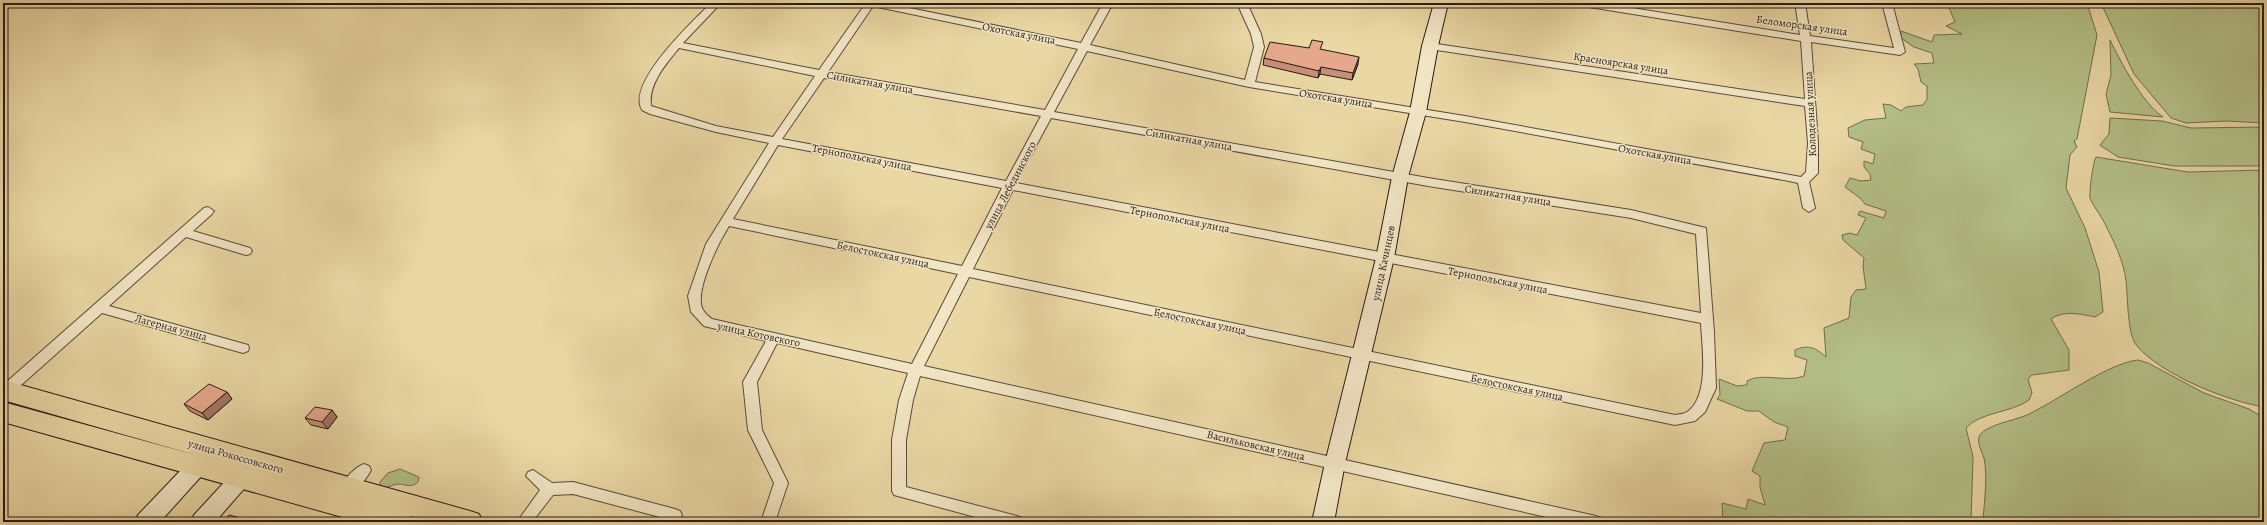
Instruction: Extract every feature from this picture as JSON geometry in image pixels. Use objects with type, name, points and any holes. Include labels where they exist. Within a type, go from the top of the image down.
[{"type":"highway","name":"улица Рокоссовского","points":[[4,398],[248,470],[400,522]]},
{"type":"highway","name":"улица Рокоссовского","points":[[248,470],[355,479],[470,522]]},
{"type":"main road","name":"улица Качинцев","points":[[1323,522],[1335,463],[1384,258],[1400,177],[1418,112],[1430,46],[1441,3]]},
{"type":"main road","points":[[146,522],[206,458]]},
{"type":"main road","points":[[202,522],[248,470]]},
{"type":"street","points":[[677,45],[716,3]]},
{"type":"street","name":"Охотская улица","points":[[871,3],[1085,47],[1249,84],[1790,177],[1804,181]]},
{"type":"street","name":"улица Котовского","points":[[871,3],[776,140],[725,220],[712,244],[694,296],[697,312],[708,323],[916,369]]},
{"type":"street","name":"улица Лебединского","points":[[916,369],[1009,186],[1108,3]]},
{"type":"street","points":[[1242,3],[1256,34],[1259,48],[1249,84]]},
{"type":"street","name":"Беломорская улица","points":[[1583,3],[1806,39],[1826,40],[1900,52],[1887,3]]},
{"type":"street","name":"Колодезная улица","points":[[1800,3],[1806,39],[1809,103],[1813,143],[1812,172],[1804,181]]},
{"type":"street","name":"Силикатная улица","points":[[677,45],[822,74],[1400,177],[1631,214],[1702,231],[1706,319]]},
{"type":"street","name":"Тернопольская улица","points":[[677,45],[651,80],[645,96],[646,108],[654,112],[716,129],[1706,319]]},
{"type":"street","name":"Красноярская улица","points":[[1430,46],[1809,103]]},
{"type":"street","points":[[1804,181],[1809,208]]},
{"type":"street","points":[[4,398],[98,307],[208,211]]},
{"type":"street","name":"Белостокская улица","points":[[725,220],[1675,420],[1690,417],[1700,408],[1709,388],[1706,319]]},
{"type":"street","points":[[184,232],[246,251]]},
{"type":"street","name":"Лагерная улица","points":[[98,307],[244,348]]},
{"type":"street","points":[[768,522],[781,483],[755,430],[750,382],[774,337]]},
{"type":"street","points":[[916,369],[906,400],[899,440],[899,491],[1017,522]]},
{"type":"street","name":"Васильковская улица","points":[[916,369],[1596,522]]},
{"type":"street","points":[[533,476],[548,489],[573,488],[674,514]]},
{"type":"street","points":[[524,522],[548,489]]},
{"type":"green space","points":[[1947,3],[2087,3],[2097,35],[2077,139],[2074,141],[2077,147],[2070,155],[2066,188],[2085,228],[2099,272],[2103,312],[2095,317],[2078,314],[2061,314],[2051,319],[2069,350],[2069,370],[2032,375],[2028,379],[2032,393],[2029,400],[2014,408],[1979,419],[1966,428],[1973,457],[1971,522],[1723,522],[1722,503],[1746,509],[1748,499],[1765,505],[1760,487],[1760,476],[1752,471],[1764,443],[1785,440],[1788,427],[1774,422],[1759,411],[1747,411],[1717,399],[1720,395],[1719,379],[1737,386],[1747,385],[1747,381],[1759,377],[1797,378],[1804,376],[1807,360],[1795,356],[1795,350],[1808,347],[1819,351],[1826,357],[1824,328],[1849,318],[1851,297],[1856,290],[1866,289],[1863,266],[1864,258],[1843,240],[1842,235],[1850,233],[1857,235],[1866,218],[1858,215],[1860,211],[1884,218],[1886,211],[1865,204],[1860,198],[1845,187],[1850,178],[1861,181],[1871,180],[1870,174],[1864,167],[1864,161],[1873,164],[1875,154],[1861,149],[1863,142],[1849,137],[1848,128],[1865,120],[1886,118],[1883,104],[1891,105],[1901,111],[1906,107],[1923,105],[1927,99],[1927,86],[1921,82],[1918,69],[1914,64],[1934,63],[1932,53],[1914,47],[1901,38],[1901,31],[1932,42],[1934,35],[1962,34],[1946,26],[1955,22]]},
{"type":"green space","points":[[2101,3],[2264,3],[2264,123],[2226,121],[2186,123],[2171,118],[2134,74]]},
{"type":"green space","points":[[2110,40],[2140,92],[2155,111],[2163,117],[2110,112],[2106,94],[2111,75]]},
{"type":"green space","points":[[2110,118],[2162,121],[2191,128],[2264,127],[2264,166],[2174,166],[2118,157],[2100,145],[2109,134]]},
{"type":"green space","points":[[2096,157],[2188,172],[2264,170],[2264,407],[2232,399],[2196,385],[2162,367],[2148,357],[2137,346],[2131,333],[2128,315],[2126,281],[2123,266],[2111,236],[2090,198]]},
{"type":"green space","points":[[2138,360],[2148,363],[2204,393],[2249,409],[2264,418],[2264,522],[1983,522],[1986,474],[1979,438],[1983,431],[2027,415],[2082,383],[2112,368]]},
{"type":"green space","points":[[400,469],[419,477],[418,482],[412,486],[400,484],[380,487],[380,482],[388,473]]},
{"type":"building","points":[[1312,40],[1323,42],[1320,49],[1359,57],[1353,73],[1321,67],[1319,71],[1264,58],[1270,42],[1309,48]]},
{"type":"building","points":[[209,384],[227,392],[202,413],[184,404]]},
{"type":"building","points":[[315,407],[332,410],[322,422],[305,418]]},
{"type":"building","points":[[229,515],[245,519],[242,522],[222,522]]}]
